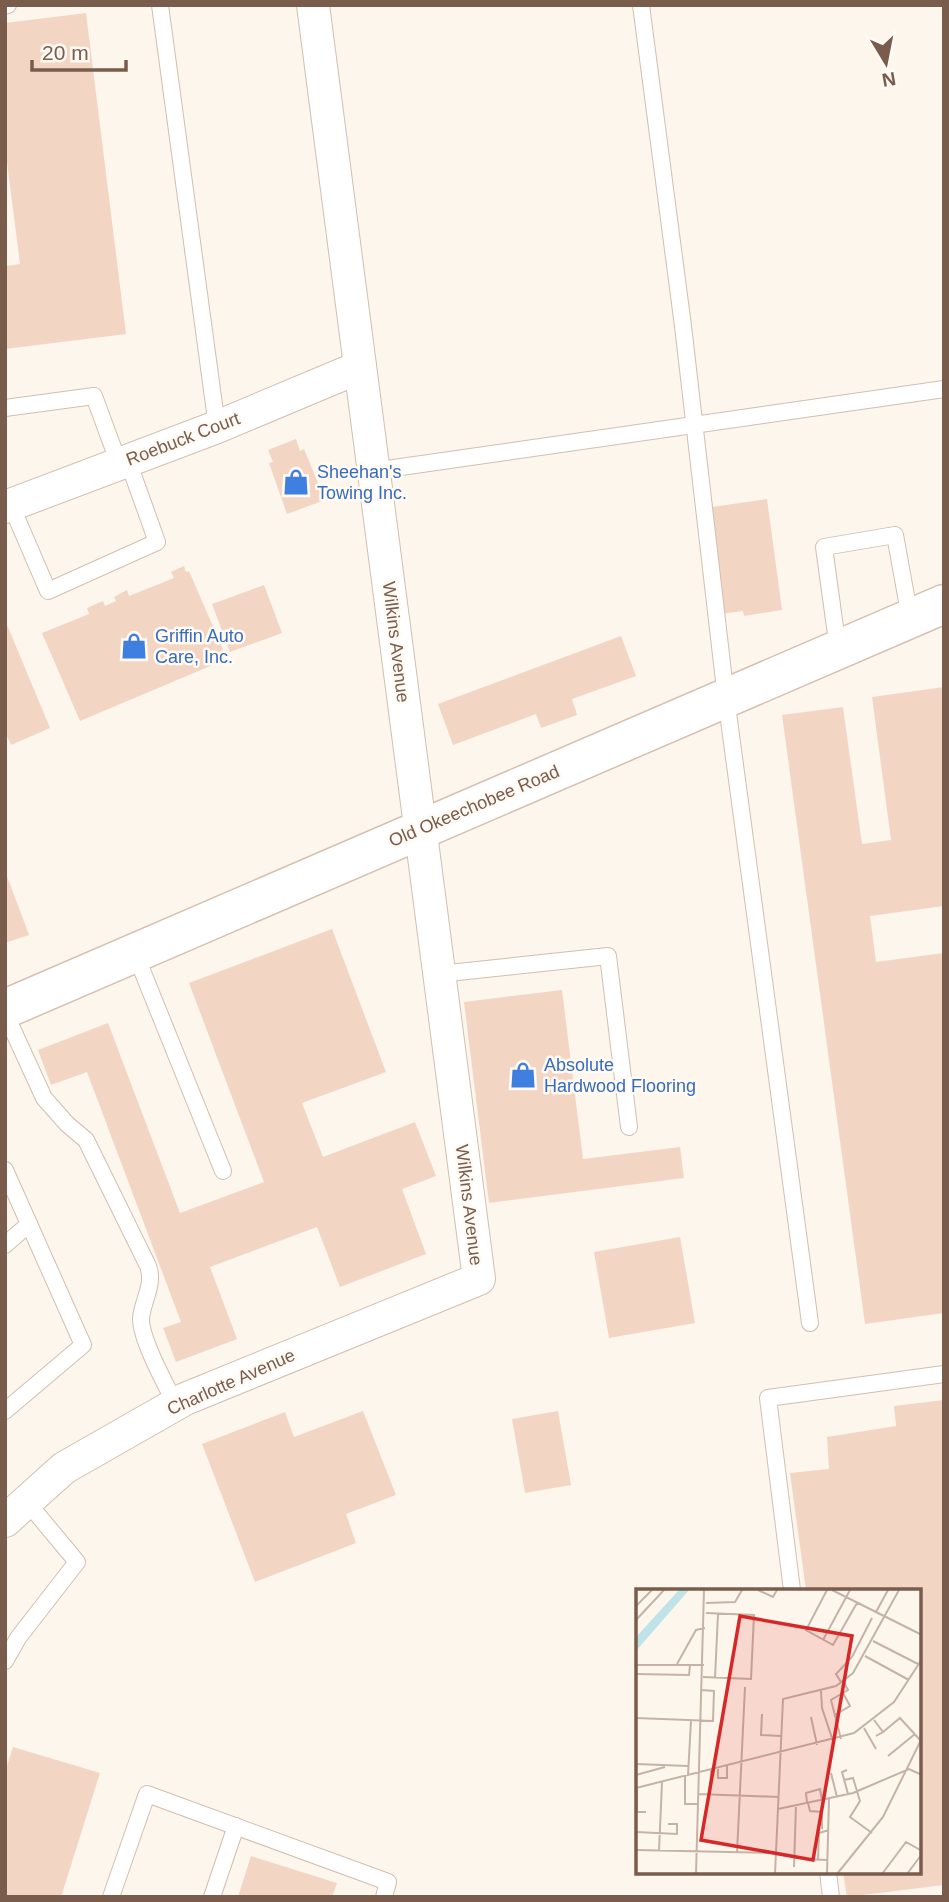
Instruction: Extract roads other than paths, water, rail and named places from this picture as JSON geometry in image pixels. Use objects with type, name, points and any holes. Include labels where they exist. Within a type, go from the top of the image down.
[{"type":"street","name":"Wilkins Avenue","points":[[313,5],[479,1279]]},
{"type":"street","name":"Roebuck Court","points":[[8,506],[217,427],[360,367]]},
{"type":"street","name":"Old Okeechobee Road","points":[[5,1011],[927,611]]},
{"type":"street","name":"Charlotte Avenue","points":[[12,1511],[64,1468],[185,1399],[479,1279]]},
{"type":"lane","points":[[160,5],[217,427]]},
{"type":"lane","points":[[641,5],[726,698],[810,1323]]},
{"type":"lane","points":[[373,471],[944,390]]},
{"type":"lane","points":[[5,408],[94,396],[157,542],[48,591],[8,506]]},
{"type":"lane","points":[[838,649],[824,547],[895,535],[927,611]]},
{"type":"lane","points":[[135,953],[223,1171]]},
{"type":"lane","points":[[439,974],[607,956],[628,1127]]},
{"type":"lane","points":[[5,1011],[44,1098],[67,1124],[86,1140],[148,1266],[152,1276],[142,1308],[141,1323],[158,1369],[176,1405]]},
{"type":"lane","points":[[5,1170],[83,1345],[5,1411]]},
{"type":"lane","points":[[5,1245],[29,1224]]},
{"type":"lane","points":[[792,1589],[768,1398],[944,1374]]},
{"type":"lane","points":[[5,1661],[18,1638],[77,1562],[12,1511]]},
{"type":"lane","points":[[111,1897],[147,1794],[388,1882],[384,1897]]},
{"type":"lane","points":[[212,1897],[236,1826]]},
{"type":"lane","points":[[828,1874],[831,1897]]},
{"type":"place","name":"Sheehan's Towing Inc.","points":[[296,482]]},
{"type":"place","name":"Griffin Auto Care, Inc.","points":[[134,646]]},
{"type":"place","name":"Absolute Hardwood Flooring","points":[[523,1075]]}]
